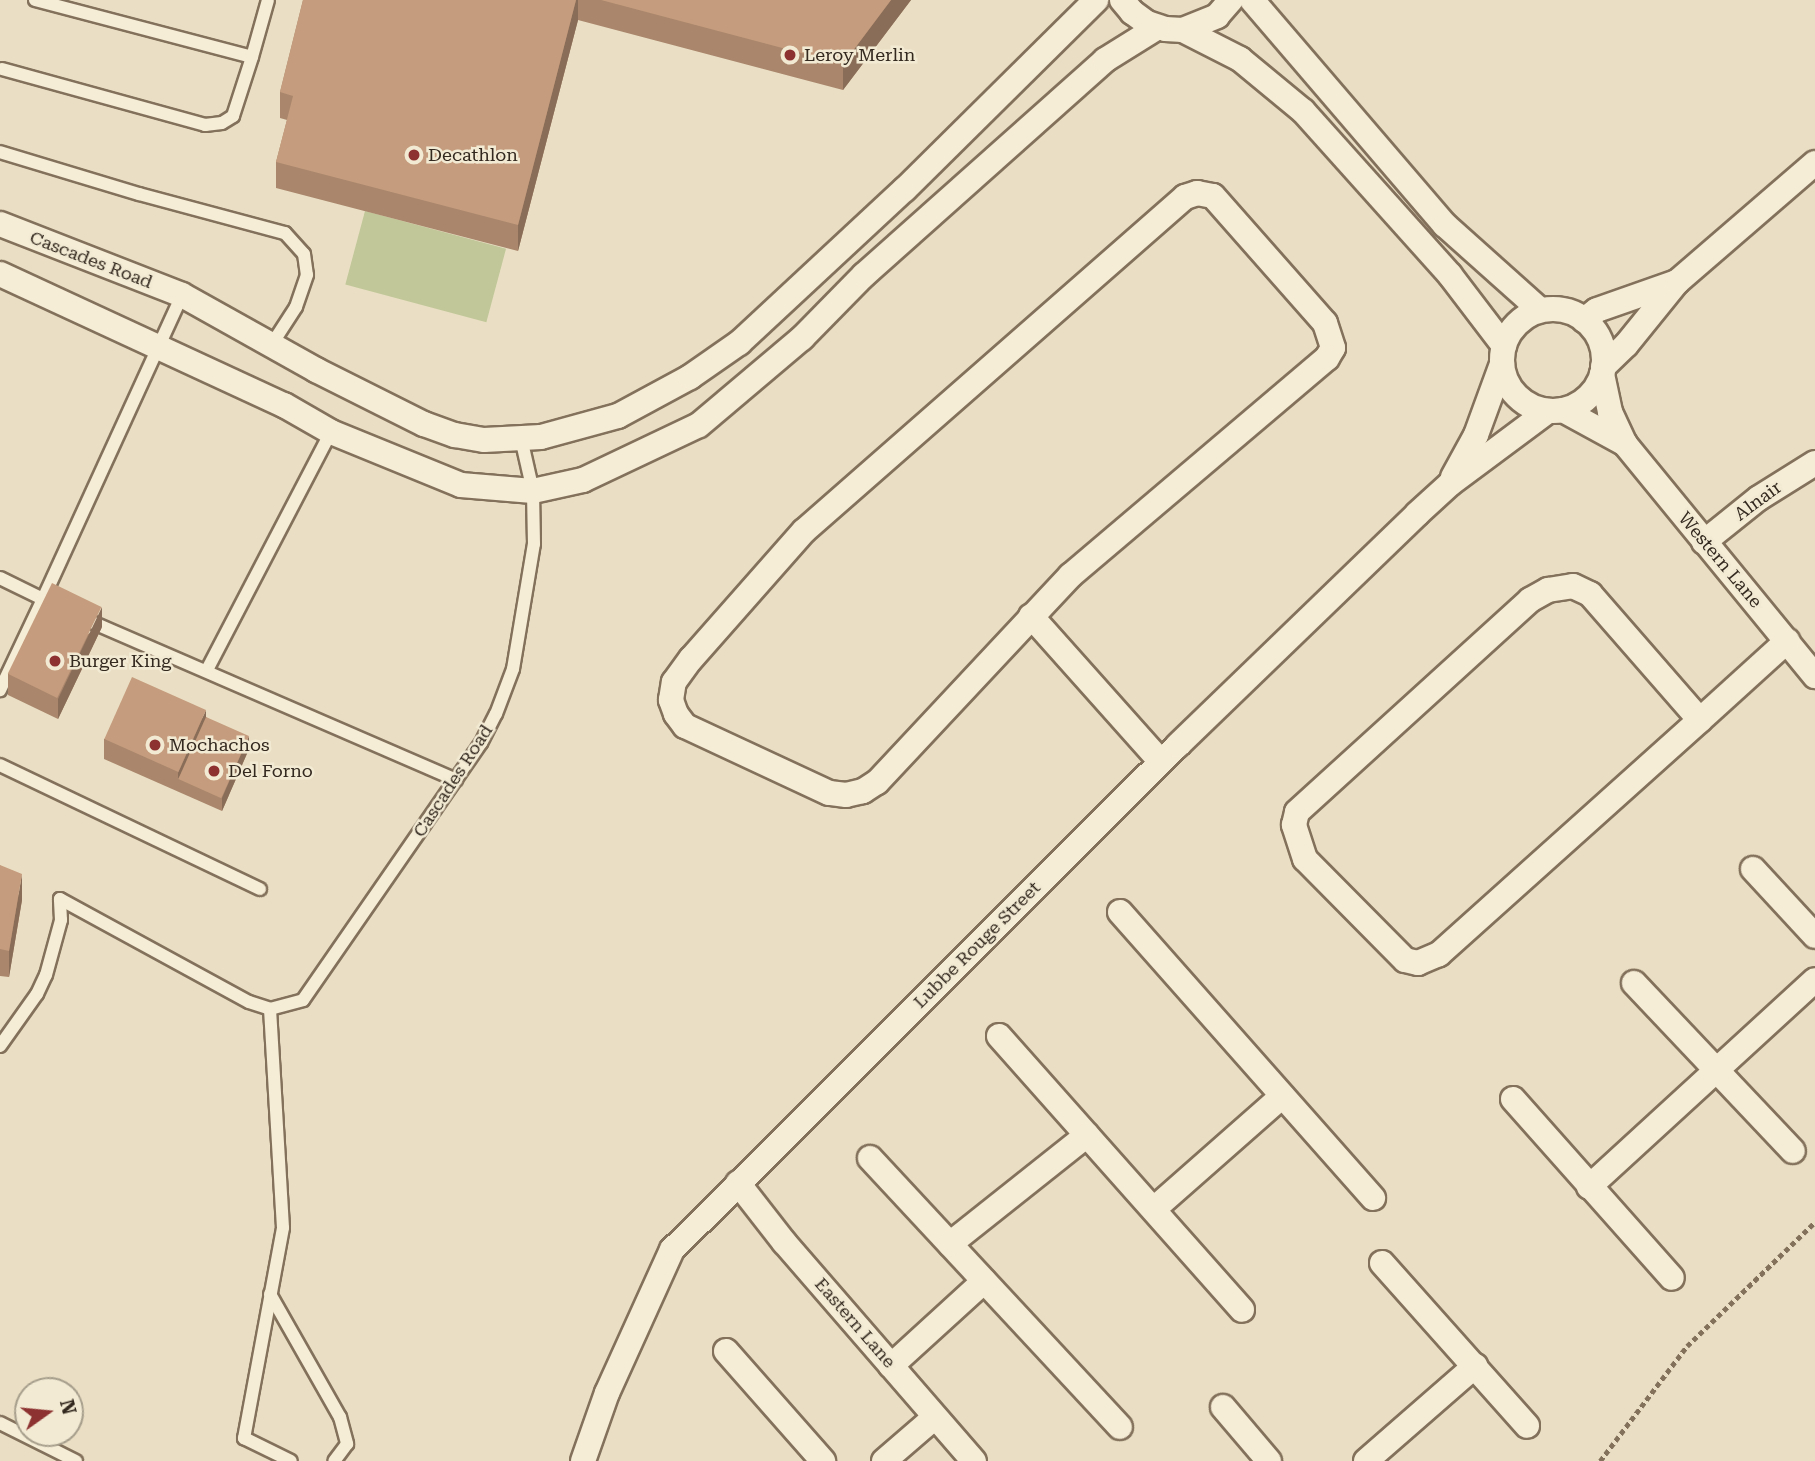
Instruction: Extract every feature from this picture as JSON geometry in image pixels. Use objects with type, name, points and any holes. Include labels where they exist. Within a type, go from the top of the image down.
[{"type":"street","points":[[521,438],[603,422],[618,416],[690,377],[739,343],[905,189],[1096,0]]},
{"type":"street","points":[[1122,0],[1132,12],[1158,27],[1183,30],[1240,60],[1303,111],[1450,275],[1503,355],[1507,381],[1517,396],[1531,407],[1556,411],[1582,403],[1595,390],[1603,370],[1677,282],[1815,163]]},
{"type":"street","points":[[1183,30],[1217,16],[1231,0]]},
{"type":"street","points":[[1252,0],[1444,225],[1540,310]]},
{"type":"street","points":[[0,274],[156,349],[284,405],[331,432],[461,485],[533,491],[583,480],[699,425],[802,338],[864,275],[1105,60],[1158,27]]},
{"type":"street","points":[[1197,193],[1213,196],[1325,323],[1333,348],[1327,358],[1071,575],[1031,616],[877,782],[863,791],[846,795],[829,793],[685,726],[676,714],[671,700],[674,682],[691,659],[804,530],[1185,197],[1197,193]]},
{"type":"street","name":"Cascades Road","points":[[0,224],[182,295],[424,424],[455,435],[484,440],[521,438]]},
{"type":"street","points":[[1584,320],[1597,310],[1677,282]]},
{"type":"street","points":[[1503,355],[1511,330],[1524,318],[1540,310],[1558,309],[1584,320],[1600,339],[1603,370]]},
{"type":"street","name":"Lubbe Rouge Street","points":[[1450,484],[1476,435],[1503,355]]},
{"type":"street","name":"Western Lane","points":[[1603,370],[1610,412],[1625,444],[1704,542],[1812,668]]},
{"type":"street","name":"Lubbe Rouge Street","points":[[583,1461],[607,1393],[673,1250],[1161,762],[1450,484],[1556,411]]},
{"type":"street","name":"Western Lane","points":[[1556,411],[1625,444]]},
{"type":"street","name":"Alnair","points":[[1704,542],[1759,498],[1815,463]]},
{"type":"street","points":[[1700,720],[1590,594],[1573,586],[1548,590],[1530,600],[1307,799],[1297,811],[1294,825],[1297,842],[1305,859],[1395,953],[1405,960],[1428,961],[1456,940],[1700,720],[1787,641]]},
{"type":"street","points":[[1031,616],[1161,762]]},
{"type":"street","points":[[1753,869],[1815,936]]},
{"type":"street","points":[[1120,912],[1373,1198]]},
{"type":"street","points":[[1589,1187],[1815,980]]},
{"type":"street","points":[[1634,983],[1793,1151]]},
{"type":"street","points":[[999,1035],[1242,1310]]},
{"type":"street","points":[[1154,1209],[1282,1096]]},
{"type":"street","points":[[1513,1099],[1672,1278]]},
{"type":"street","points":[[950,1244],[1087,1135]]},
{"type":"street","points":[[870,1158],[1120,1427]]},
{"type":"street","name":"Eastern Lane","points":[[738,1183],[974,1461]]},
{"type":"street","points":[[1382,1263],[1527,1426]]},
{"type":"street","points":[[891,1366],[984,1281]]},
{"type":"street","points":[[726,1351],[823,1461]]},
{"type":"street","points":[[1366,1461],[1475,1366]]},
{"type":"street","points":[[1223,1407],[1269,1461]]},
{"type":"street","points":[[884,1461],[936,1417]]},
{"type":"lane","points":[[35,0],[252,57]]},
{"type":"lane","points":[[2,69],[205,125],[222,123],[233,116],[268,0]]},
{"type":"lane","points":[[0,152],[126,191],[285,233],[304,254],[307,275],[296,307],[272,344]]},
{"type":"lane","points":[[0,690],[182,295]]},
{"type":"lane","points":[[207,670],[331,432]]},
{"type":"lane","name":"Cascades Road","points":[[271,1009],[303,1000],[481,743],[513,669],[531,576],[534,544],[533,491],[521,438]]},
{"type":"lane","points":[[0,578],[43,600],[456,780]]},
{"type":"lane","points":[[0,765],[260,889]]},
{"type":"lane","points":[[0,1046],[46,975],[61,920],[60,899],[250,1002],[271,1009],[283,1227],[244,1438],[291,1461]]},
{"type":"lane","points":[[270,1294],[340,1417],[346,1444],[334,1461]]},
{"type":"lane","points":[[0,1423],[76,1461]]},
{"type":"path","points":[[1600,1461],[1687,1346],[1815,1222]]},
{"type":"green space","points":[[365,211],[506,249],[486,322],[345,284]]},
{"type":"building","name":"Decathlon","points":[[303,0],[576,0],[518,225],[276,162],[293,96],[280,92]]},
{"type":"building","points":[[601,0],[891,0],[843,64]]},
{"type":"building","name":"Burger King","points":[[52,583],[101,607],[57,698],[8,674]]},
{"type":"building","name":"Mochachos","points":[[132,677],[206,710],[178,772],[104,739]]},
{"type":"building","name":"Del Forno","points":[[206,717],[249,736],[221,798],[178,779]]},
{"type":"building","points":[[0,865],[22,874],[9,951],[0,949]]},
{"type":"place","name":"Leroy Merlin","points":[[790,55]]},
{"type":"place","name":"Decathlon","points":[[414,155]]},
{"type":"place","name":"Burger King","points":[[55,661]]},
{"type":"place","name":"Mochachos","points":[[155,745]]},
{"type":"place","name":"Del Forno","points":[[214,771]]}]
